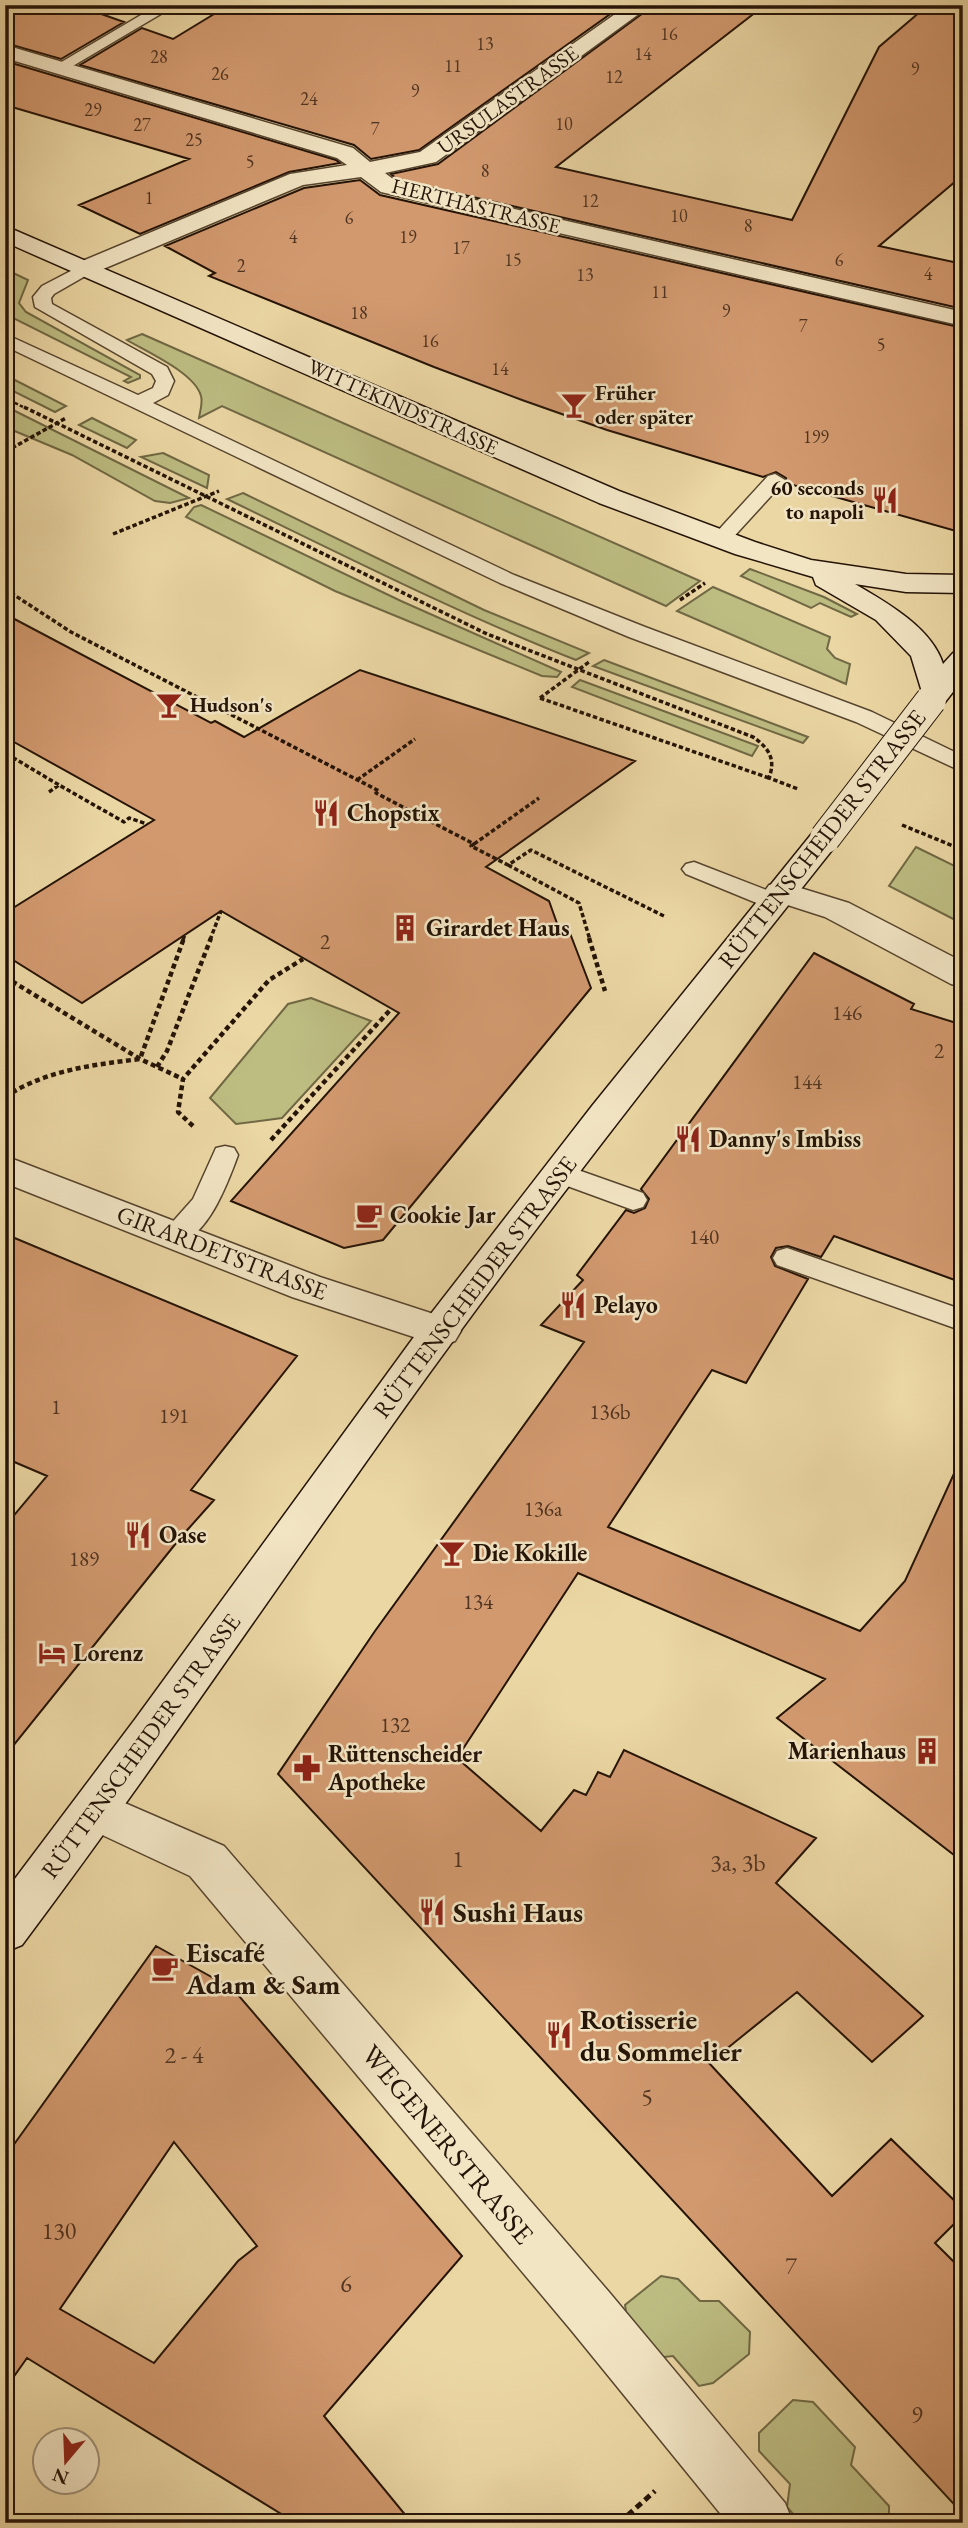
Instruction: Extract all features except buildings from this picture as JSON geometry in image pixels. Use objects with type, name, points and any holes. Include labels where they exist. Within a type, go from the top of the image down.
[{"type":"street","name":"URSULASTRASSE","points":[[88,267],[298,179],[402,164],[428,157],[640,5]]},
{"type":"street","name":"HERTHASTRASSE","points":[[5,51],[330,147],[345,153],[389,187],[963,319]]},
{"type":"street","name":"WITTEKINDSTRASSE","points":[[5,233],[609,497],[721,539],[807,568],[906,583],[963,584]]},
{"type":"street","name":"WITTEKINDSTRASSE","points":[[807,568],[886,614],[925,653],[934,696]]},
{"type":"street","name":"RÜTTENSCHEIDER STRASSE","points":[[5,1930],[97,1811],[461,1301],[963,659]]},
{"type":"street","points":[[777,896],[837,910],[963,976]]},
{"type":"street","name":"GIRARDETSTRASSE","points":[[5,1169],[306,1287],[441,1331]]},
{"type":"street","name":"WEGENERSTRASSE","points":[[97,1811],[207,1861],[590,2311],[765,2523]]},
{"type":"lane","points":[[61,67],[169,5]]},
{"type":"lane","points":[[88,267],[48,289],[42,297],[44,307],[160,371],[165,381],[161,391],[138,403]]},
{"type":"lane","points":[[5,339],[507,579],[637,632],[864,717],[963,765]]},
{"type":"lane","points":[[721,539],[775,481]]},
{"type":"lane","points":[[694,869],[777,896]]},
{"type":"lane","points":[[174,1235],[205,1204],[225,1155]]},
{"type":"lane","points":[[561,1173],[633,1200]]},
{"type":"lane","points":[[787,1258],[963,1321]]},
{"type":"path","points":[[5,398],[487,634],[753,737],[773,754],[775,765],[769,778]]},
{"type":"path","points":[[12,448],[55,424]]},
{"type":"path","points":[[113,534],[273,468]]},
{"type":"path","points":[[5,496],[14,492]]},
{"type":"path","points":[[5,589],[71,632],[357,780],[405,809],[474,844]]},
{"type":"path","points":[[540,698],[806,791]]},
{"type":"path","points":[[357,780],[415,739]]},
{"type":"path","points":[[10,740],[6,754],[124,821],[129,818],[147,824]]},
{"type":"path","points":[[49,792],[59,785]]},
{"type":"path","points":[[539,798],[471,846],[579,903],[605,991]]},
{"type":"path","points":[[394,817],[405,809]]},
{"type":"path","points":[[892,822],[963,850]]},
{"type":"path","points":[[508,865],[531,849],[666,917]]},
{"type":"path","points":[[157,1067],[167,1051],[221,911]]},
{"type":"path","points":[[140,1059],[185,934]]},
{"type":"path","points":[[303,959],[269,980],[183,1079],[178,1112],[225,1155],[267,1144],[391,1009]]},
{"type":"path","points":[[5,976],[140,1059],[183,1079]]},
{"type":"path","points":[[5,1097],[13,1091],[64,1072],[140,1059]]},
{"type":"green space","points":[[5,269],[28,280],[19,303],[26,312],[140,375],[140,378],[128,383],[124,381],[131,377],[5,314]]},
{"type":"green space","points":[[142,334],[700,581],[666,606],[222,406],[199,418],[201,396],[190,379],[127,340]]},
{"type":"green space","points":[[5,375],[66,406],[55,412],[5,387]]},
{"type":"green space","points":[[5,406],[189,498],[170,503],[155,501],[72,455],[5,427]]},
{"type":"green space","points":[[92,418],[136,440],[127,448],[79,425]]},
{"type":"green space","points":[[163,453],[209,475],[207,488],[141,457]]},
{"type":"green space","points":[[243,493],[484,610],[589,653],[576,660],[532,642],[400,583],[227,499]]},
{"type":"green space","points":[[201,505],[401,601],[561,672],[557,677],[542,676],[335,591],[186,517],[194,507]]},
{"type":"green space","points":[[750,569],[824,597],[857,614],[851,617],[820,603],[811,608],[741,576]]},
{"type":"green space","points":[[713,587],[830,637],[827,649],[835,658],[850,664],[846,684],[677,611]]},
{"type":"green space","points":[[604,660],[808,737],[803,743],[593,666]]},
{"type":"green space","points":[[580,680],[758,746],[752,756],[572,687]]},
{"type":"green space","points":[[916,847],[963,870],[963,924],[889,886]]},
{"type":"green space","points":[[311,998],[371,1021],[282,1118],[236,1124],[210,1098],[288,1004]]},
{"type":"green space","points":[[661,2276],[678,2279],[700,2301],[719,2301],[750,2332],[749,2354],[713,2383],[699,2386],[673,2356],[655,2358],[629,2332],[625,2305]]},
{"type":"green space","points":[[793,2400],[813,2402],[855,2447],[851,2465],[889,2506],[889,2523],[801,2523],[787,2507],[790,2484],[759,2451],[759,2433]]},
{"type":"place","name":"Früher oder später","points":[[574,405]]},
{"type":"place","name":"60 seconds to napoli","points":[[885,500]]},
{"type":"place","name":"Hudson's","points":[[169,705]]},
{"type":"place","name":"Chopstix","points":[[326,813]]},
{"type":"place","name":"Girardet Haus","points":[[405,928]]},
{"type":"place","name":"Danny's Imbiss","points":[[688,1139]]},
{"type":"place","name":"Cookie Jar","points":[[369,1215]]},
{"type":"place","name":"Pelayo","points":[[573,1305]]},
{"type":"place","name":"Oase","points":[[138,1535]]},
{"type":"place","name":"Die Kokille","points":[[452,1553]]},
{"type":"place","name":"Lorenz","points":[[52,1653]]},
{"type":"place","name":"Marienhaus","points":[[927,1751]]},
{"type":"place","name":"Rüttenscheider Apotheke","points":[[307,1768]]},
{"type":"place","name":"Sushi Haus","points":[[432,1912]]},
{"type":"place","name":"Eiscafé Adam & Sam","points":[[165,1968]]},
{"type":"place","name":"Rotisserie du Sommelier","points":[[559,2035]]}]
